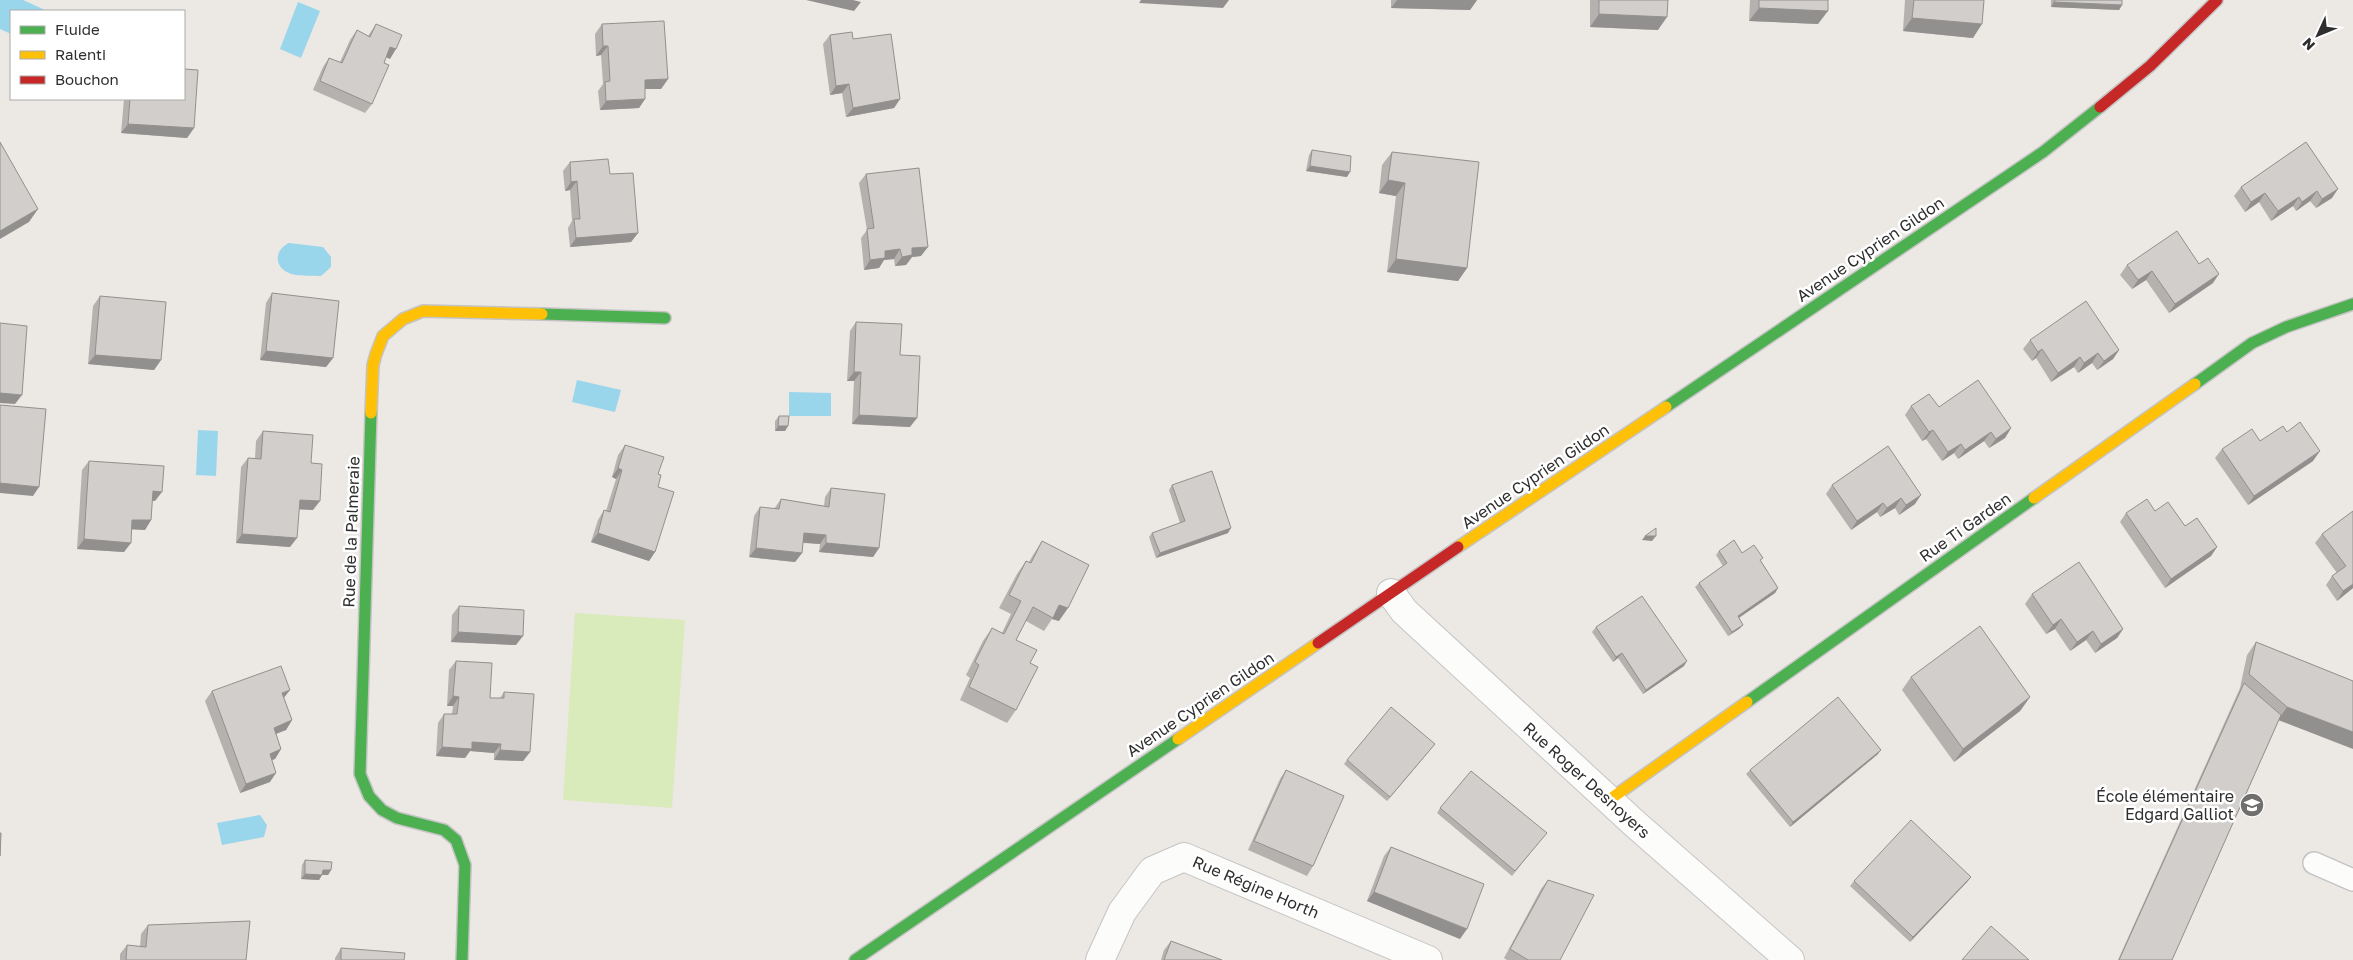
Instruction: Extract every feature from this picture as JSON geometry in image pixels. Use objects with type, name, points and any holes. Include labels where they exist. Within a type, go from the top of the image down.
[{"type":"street","name":"Avenue Cyprien Gildon","points":[[856,960],[1391,593],[2043,152],[2150,66],[2217,0]]},
{"type":"street","name":"Rue Ti Garden","points":[[1609,800],[2252,344],[2286,327],[2353,304]]},
{"type":"street","name":"Rue de la Palmeraie","points":[[462,960],[466,866],[456,838],[439,827],[402,821],[377,807],[363,786],[360,774],[372,375],[375,352],[381,339],[401,318],[423,311],[665,318]]},
{"type":"street","name":"Rue Roger Desnoyers","points":[[1391,593],[1404,611],[1609,800],[1790,960]]},
{"type":"street","name":"Rue Régine Horth","points":[[1100,960],[1122,912],[1152,871],[1184,857],[1428,960]]},
{"type":"lane","points":[[2314,863],[2353,880]]},
{"type":"green space","points":[[575,613],[685,620],[672,808],[563,800]]},
{"type":"water","points":[[0,0],[23,0],[45,10],[10,10],[10,34],[0,29]]},
{"type":"water","points":[[298,2],[320,11],[301,58],[280,49]]},
{"type":"water","points":[[289,243],[323,247],[331,257],[331,267],[321,276],[289,273],[280,267],[278,258],[281,249]]},
{"type":"water","points":[[577,380],[621,390],[615,412],[572,402]]},
{"type":"water","points":[[789,392],[831,393],[831,416],[789,416]]},
{"type":"water","points":[[198,430],[218,431],[216,476],[196,475]]},
{"type":"water","points":[[260,815],[267,825],[264,837],[222,845],[217,823]]},
{"type":"building","points":[[1599,0],[1668,0],[1667,17],[1599,14]]},
{"type":"building","points":[[1759,0],[1828,0],[1828,11],[1759,8]]},
{"type":"building","points":[[1914,0],[1984,0],[1982,24],[1912,18]]},
{"type":"building","points":[[2055,0],[2122,0],[2122,5],[2054,2]]},
{"type":"building","points":[[664,21],[668,79],[645,80],[645,99],[606,101],[605,82],[610,81],[608,46],[603,46],[602,24]]},
{"type":"building","points":[[376,24],[402,35],[396,49],[390,47],[384,63],[389,65],[372,104],[320,81],[329,58],[342,63],[357,30],[370,37]]},
{"type":"building","points":[[852,32],[853,39],[891,34],[900,99],[853,108],[849,84],[836,86],[830,35]]},
{"type":"building","points":[[185,69],[198,70],[194,128],[128,124],[130,100],[185,100]]},
{"type":"building","points":[[0,142],[38,209],[0,231]]},
{"type":"building","points":[[2306,142],[2338,189],[2322,199],[2317,191],[2302,202],[2299,197],[2278,211],[2265,193],[2251,202],[2241,187]]},
{"type":"building","points":[[1312,150],[1351,156],[1350,172],[1310,166]]},
{"type":"building","points":[[1392,152],[1479,162],[1467,268],[1396,259],[1405,183],[1388,180]]},
{"type":"building","points":[[608,159],[610,174],[633,173],[638,233],[576,238],[574,219],[580,219],[577,181],[571,182],[570,162]]},
{"type":"building","points":[[919,168],[928,247],[912,248],[912,255],[902,257],[900,249],[885,251],[885,258],[870,260],[867,229],[874,228],[866,174]]},
{"type":"building","points":[[2177,231],[2199,264],[2208,258],[2219,274],[2175,304],[2152,271],[2138,280],[2127,265]]},
{"type":"building","points":[[272,293],[339,301],[333,358],[266,351]]},
{"type":"building","points":[[100,296],[166,302],[161,360],[95,355]]},
{"type":"building","points":[[2086,301],[2119,350],[2104,361],[2098,353],[2084,363],[2080,357],[2058,373],[2042,349],[2038,352],[2030,340]]},
{"type":"building","points":[[856,322],[902,324],[900,355],[920,356],[917,418],[859,415],[861,372],[854,372]]},
{"type":"building","points":[[0,323],[27,326],[22,395],[0,393]]},
{"type":"building","points":[[1978,380],[2011,428],[1996,439],[1991,432],[1965,450],[1961,444],[1948,452],[1933,430],[1929,432],[1911,406],[1929,394],[1939,407]]},
{"type":"building","points":[[0,405],[46,409],[39,487],[0,483]]},
{"type":"building","points":[[779,416],[789,416],[788,426],[778,426]]},
{"type":"building","points":[[2300,422],[2320,451],[2254,496],[2222,449],[2252,429],[2260,441],[2283,426],[2287,432]]},
{"type":"building","points":[[263,431],[313,435],[311,463],[322,464],[320,501],[300,500],[297,538],[242,534],[248,458],[261,459]]},
{"type":"building","points":[[625,445],[664,457],[658,474],[661,475],[658,487],[674,492],[655,552],[598,533],[604,510],[610,512],[622,470],[618,468]]},
{"type":"building","points":[[1888,446],[1921,495],[1906,505],[1901,498],[1887,508],[1883,503],[1857,521],[1832,485]]},
{"type":"building","points":[[89,461],[164,466],[162,492],[153,491],[151,520],[132,520],[131,543],[84,539]]},
{"type":"building","points":[[1212,471],[1231,528],[1160,553],[1152,533],[1185,521],[1172,485]]},
{"type":"building","points":[[831,488],[885,494],[879,548],[826,543],[826,535],[804,533],[802,553],[756,548],[760,507],[779,509],[781,499],[829,507]]},
{"type":"building","points":[[2147,499],[2155,511],[2168,502],[2185,526],[2197,518],[2217,547],[2171,579],[2126,513]]},
{"type":"building","points":[[2353,511],[2353,584],[2343,591],[2332,576],[2346,566],[2322,534]]},
{"type":"building","points":[[1656,528],[1656,536],[1645,536]]},
{"type":"building","points":[[1734,540],[1742,553],[1754,545],[1763,558],[1760,560],[1778,588],[1738,616],[1743,625],[1732,632],[1699,583],[1727,563],[1719,551]]},
{"type":"building","points":[[1042,541],[1089,565],[1068,608],[1059,605],[1053,618],[1033,607],[1016,640],[1037,650],[1030,663],[1038,667],[1016,710],[969,687],[979,665],[975,662],[992,628],[1004,634],[1021,601],[1009,595],[1026,561],[1031,563]]},
{"type":"building","points":[[2079,562],[2123,629],[2101,644],[2093,631],[2077,642],[2061,619],[2053,625],[2032,594]]},
{"type":"building","points":[[1642,596],[1687,661],[1646,690],[1622,653],[1616,657],[1596,627]]},
{"type":"building","points":[[459,606],[524,610],[523,636],[458,632]]},
{"type":"building","points":[[1980,626],[2030,697],[1963,749],[1911,677]]},
{"type":"building","points":[[2256,642],[2353,681],[2353,732],[2287,707],[2249,674]]},
{"type":"building","points":[[456,661],[492,663],[490,698],[504,698],[504,692],[534,694],[530,752],[500,750],[501,744],[472,742],[472,749],[442,747],[444,714],[457,714],[459,697],[453,696]]},
{"type":"building","points":[[281,666],[290,690],[282,693],[292,720],[274,728],[281,749],[270,754],[276,773],[246,784],[212,691]]},
{"type":"building","points":[[2244,683],[2281,715],[2172,960],[2119,960]]},
{"type":"building","points":[[1838,697],[1881,750],[1793,822],[1750,770]]},
{"type":"building","points":[[1391,707],[1435,744],[1390,797],[1347,760]]},
{"type":"building","points":[[1286,770],[1344,796],[1313,866],[1254,841]]},
{"type":"building","points":[[1471,771],[1547,833],[1515,871],[1440,808]]},
{"type":"building","points":[[1911,820],[1971,877],[1913,937],[1854,881]]},
{"type":"building","points":[[1391,847],[1484,884],[1467,929],[1374,892]]},
{"type":"building","points":[[305,860],[332,862],[331,870],[323,870],[322,875],[305,874]]},
{"type":"building","points":[[1548,880],[1594,895],[1560,960],[1528,960],[1510,949]]},
{"type":"building","points":[[250,921],[246,960],[126,960],[127,945],[146,947],[148,925]]},
{"type":"building","points":[[1991,926],[2029,960],[1962,960]]},
{"type":"building","points":[[1171,941],[1222,960],[1164,960]]},
{"type":"building","points":[[341,948],[405,953],[404,960],[341,960]]},
{"type":"traffic: fast","points":[[1666,407],[2043,152],[2100,107]]},
{"type":"traffic: fast","points":[[2195,384],[2252,343],[2286,327],[2353,304]]},
{"type":"traffic: fast","points":[[542,314],[665,318]]},
{"type":"traffic: fast","points":[[371,413],[360,774],[369,796],[382,810],[397,818],[444,830],[456,840],[465,865],[462,960]]},
{"type":"traffic: fast","points":[[1747,702],[2034,498]]},
{"type":"traffic: fast","points":[[855,960],[1178,739]]},
{"type":"traffic: slow","points":[[371,413],[373,365],[376,354],[383,336],[403,319],[423,311],[542,314]]},
{"type":"traffic: slow","points":[[2034,498],[2195,384]]},
{"type":"traffic: slow","points":[[1458,547],[1666,407]]},
{"type":"traffic: slow","points":[[1178,739],[1318,643]]},
{"type":"traffic: slow","points":[[1609,800],[1747,702]]},
{"type":"traffic: jam","points":[[2100,107],[2150,66],[2217,0]]},
{"type":"traffic: jam","points":[[1318,643],[1458,547]]},
{"type":"place","name":"École élémentaire Edgard Galliot","points":[[2252,805]]}]
